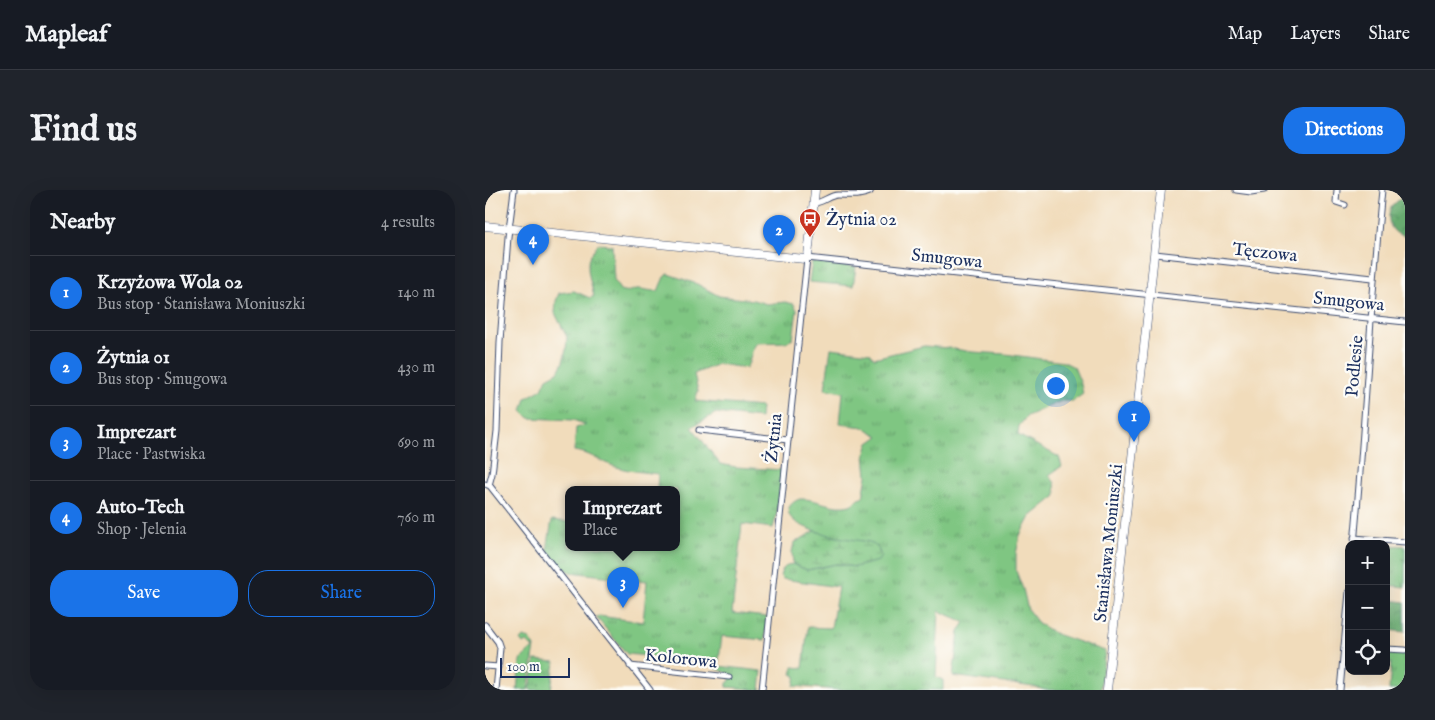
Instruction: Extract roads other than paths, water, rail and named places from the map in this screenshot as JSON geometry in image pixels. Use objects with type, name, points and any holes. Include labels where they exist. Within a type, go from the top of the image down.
[{"type":"street","points":[[515,190],[508,238],[500,342],[497,431],[492,474],[487,485],[571,588],[650,690]]},
{"type":"street","name":"Żytnia","points":[[762,690],[815,190]]},
{"type":"street","points":[[814,203],[819,203],[837,195],[859,196],[871,192],[871,190]]},
{"type":"street","name":"Stanisława Moniuszki","points":[[1107,690],[1161,190]]},
{"type":"street","points":[[1236,190],[1264,190]]},
{"type":"street","points":[[1337,190],[1335,202],[1345,205]]},
{"type":"street","name":"Podlesie","points":[[1354,540],[1372,319],[1373,278],[1382,190]]},
{"type":"street","name":"Smugowa","points":[[485,226],[807,258],[1405,322]]},
{"type":"street","name":"Tęczowa","points":[[1155,254],[1373,278]]},
{"type":"street","points":[[699,430],[788,440]]},
{"type":"street","points":[[1390,542],[1405,542]]},
{"type":"street","points":[[485,625],[498,642],[500,648],[497,690]]},
{"type":"street","points":[[1390,648],[1405,650]]},
{"type":"street","points":[[1340,690],[1345,652]]},
{"type":"street","points":[[485,666],[499,667]]},
{"type":"street","name":"Kolorowa","points":[[630,666],[729,677]]},
{"type":"place","name":"Żytnia 02","points":[[810,238]]},
{"type":"place","name":"Żytnia 01","points":[[779,256]]},
{"type":"place","name":"Auto-Tech","points":[[533,265]]},
{"type":"place","name":"Krzyżowa Wola 02","points":[[1134,442]]},
{"type":"place","name":"Imprezart","points":[[623,608]]}]
